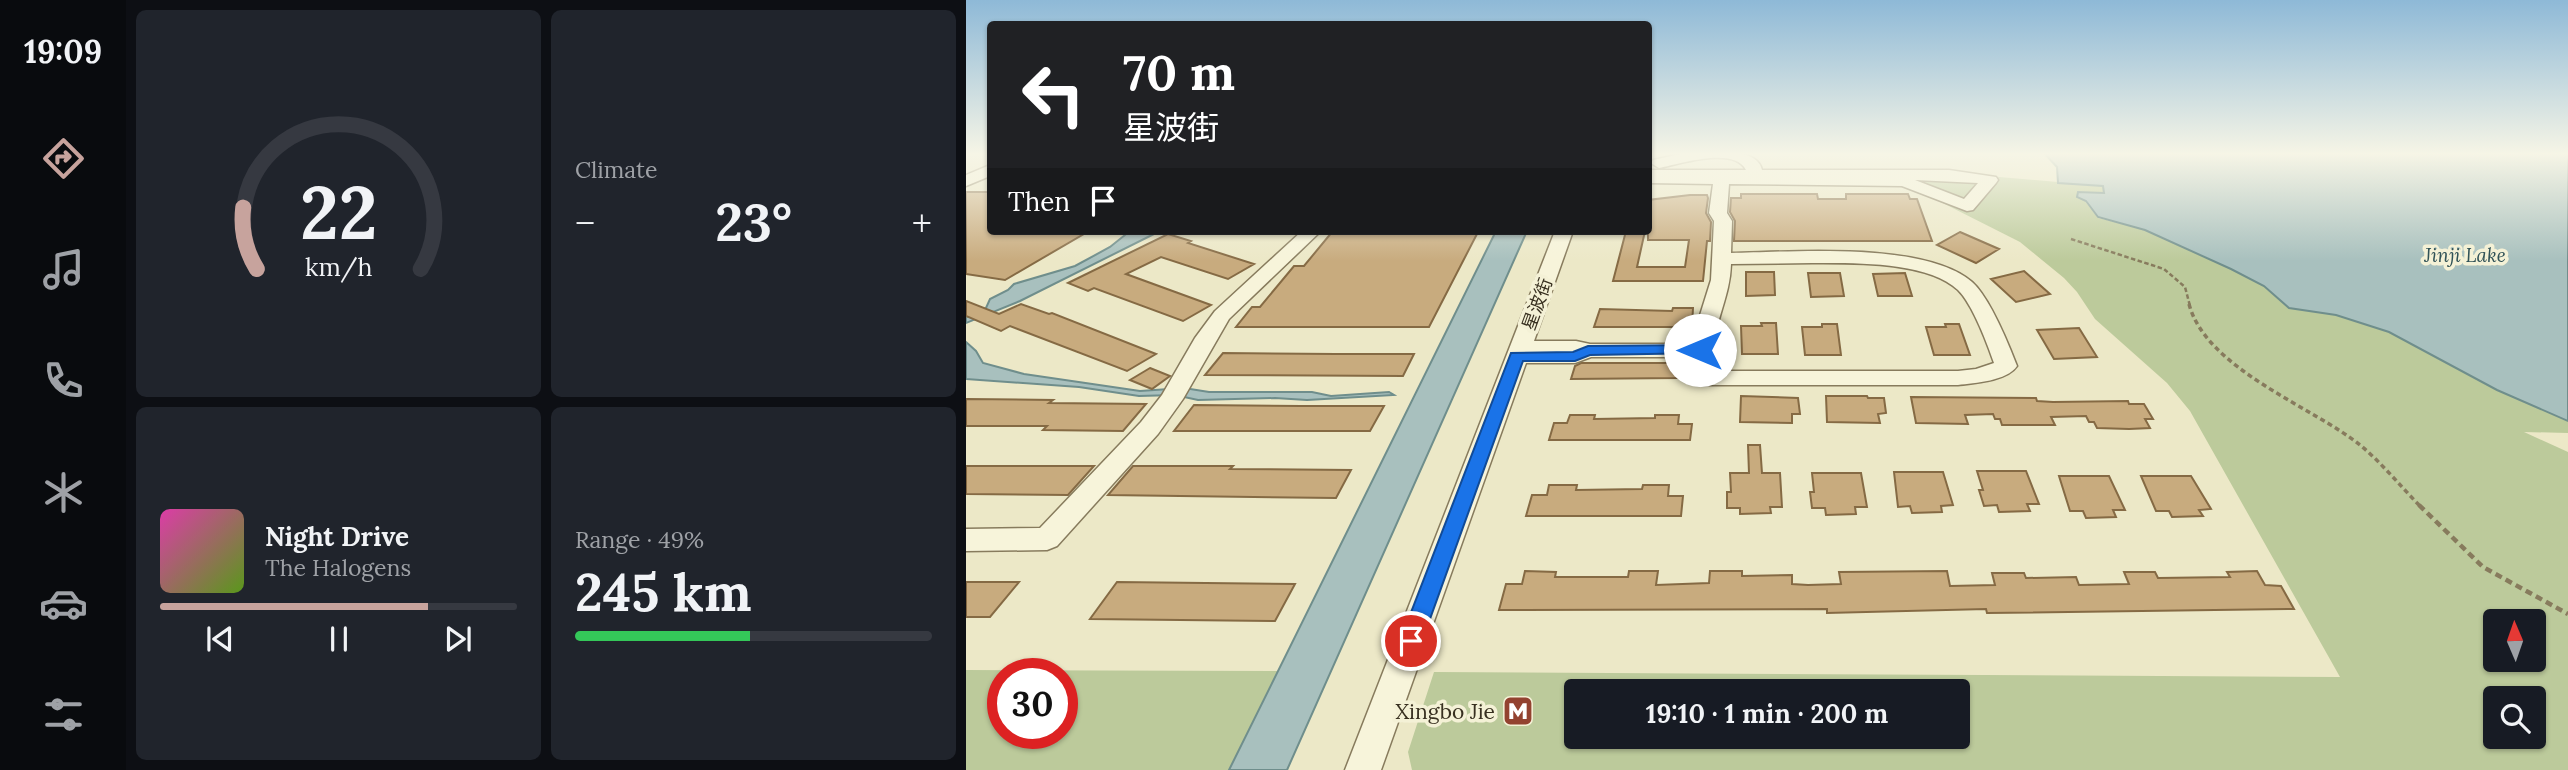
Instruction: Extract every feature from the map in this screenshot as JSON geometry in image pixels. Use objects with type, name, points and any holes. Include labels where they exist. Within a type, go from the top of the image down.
[{"type":"street","points":[[1721,189],[1718,213],[1723,221],[1721,258],[1721,280],[1700,350],[1704,378],[1958,378],[1979,376],[2006,366],[1968,289],[1932,269],[1885,259],[1721,258]]},
{"type":"street","points":[[1926,189],[1967,206],[1982,189]]},
{"type":"street","points":[[966,540],[1047,538],[1139,442],[1175,394],[1206,335],[1222,315],[1241,294],[1307,235]]},
{"type":"street","name":"星波街","points":[[1363,770],[1563,235]]},
{"type":"street","points":[[1519,352],[1575,356],[1588,351],[1700,350]]},
{"type":"path","points":[[2071,239],[2164,269],[2185,287],[2193,318],[2228,360],[2298,408],[2360,444],[2483,567],[2568,614]]},
{"type":"green space","points":[[1911,189],[2104,189],[2104,193],[2078,192],[2098,218],[2145,229],[2231,269],[2264,286],[2289,308],[2336,315],[2389,332],[2497,390],[2568,421],[2568,433],[2524,432],[2568,452],[2568,770],[1412,770],[1408,752],[1434,672],[2340,677],[2190,411],[2167,383],[2095,319],[2064,278],[2020,242]]},
{"type":"green space","points":[[966,670],[987,670],[987,749],[1078,749],[1078,670],[1279,671],[1229,770],[966,770]]},
{"type":"water","name":"Jinji Lake","points":[[2103,189],[2568,189],[2568,421],[2497,390],[2389,332],[2336,315],[2289,308],[2264,286],[2231,269],[2145,230],[2098,217],[2086,201],[2077,197],[2078,192],[2104,193]]},
{"type":"water","points":[[1125,235],[1152,235],[1020,301],[966,323],[966,317],[986,308],[990,299],[1014,284],[1075,266],[1110,247]]},
{"type":"water","points":[[1494,235],[1525,235],[1287,770],[1229,770]]},
{"type":"water","points":[[966,342],[976,351],[983,363],[1024,374],[1140,391],[1184,388],[1209,392],[1312,392],[1331,396],[1389,392],[1394,395],[1307,400],[1198,400],[1175,395],[1139,396],[1079,387],[966,379]]},
{"type":"building","points":[[966,192],[987,192],[987,235],[1082,235],[1005,280],[966,274]]},
{"type":"building","points":[[1741,194],[1817,194],[1818,199],[1846,199],[1846,194],[1908,194],[1910,199],[1917,199],[1932,241],[1734,241],[1735,221],[1730,212],[1731,198],[1741,198]]},
{"type":"building","points":[[1707,195],[1706,213],[1711,222],[1703,281],[1613,281],[1625,235],[1644,235],[1637,267],[1685,267],[1689,240],[1648,240],[1648,235],[1652,235],[1652,200]]},
{"type":"building","points":[[1960,232],[1999,249],[1976,263],[1937,245]]},
{"type":"building","points":[[1166,235],[1191,241],[1188,243],[1254,264],[1228,279],[1161,257],[1126,274],[1211,305],[1183,321],[1094,288],[1088,291],[1068,283]]},
{"type":"building","points":[[1330,235],[1476,235],[1429,327],[1236,327],[1252,307],[1260,307],[1294,266],[1304,266]]},
{"type":"building","points":[[2024,271],[2050,294],[2016,302],[1991,279]]},
{"type":"building","points":[[1746,272],[1774,272],[1775,295],[1746,296]]},
{"type":"building","points":[[1808,273],[1840,273],[1844,296],[1811,297]]},
{"type":"building","points":[[1905,273],[1912,296],[1878,296],[1873,274]]},
{"type":"building","points":[[966,301],[999,314],[1021,304],[1052,313],[1156,354],[1127,371],[1010,326],[1001,331],[966,316]]},
{"type":"building","points":[[1673,308],[1693,308],[1692,327],[1594,327],[1600,309],[1672,311]]},
{"type":"building","points":[[1761,323],[1776,323],[1778,354],[1742,354],[1741,326],[1762,326]]},
{"type":"building","points":[[1822,324],[1837,324],[1841,355],[1805,355],[1802,327],[1822,327]]},
{"type":"building","points":[[1945,324],[1959,324],[1970,355],[1934,355],[1926,327],[1946,327]]},
{"type":"building","points":[[2079,328],[2097,357],[2054,359],[2037,330]]},
{"type":"building","points":[[1223,353],[1414,354],[1403,376],[1205,375]]},
{"type":"building","points":[[1581,363],[1680,363],[1678,378],[1571,379],[1575,366]]},
{"type":"building","points":[[1150,368],[1170,376],[1152,389],[1130,380]]},
{"type":"building","points":[[1741,396],[1798,398],[1800,414],[1792,414],[1792,423],[1740,422]]},
{"type":"building","points":[[1826,396],[1884,398],[1886,413],[1878,414],[1880,423],[1827,422]]},
{"type":"building","points":[[1911,397],[2036,398],[2037,401],[2053,402],[2128,401],[2129,404],[2144,404],[2153,419],[2145,419],[2150,428],[2129,429],[2097,428],[2086,416],[2051,417],[2055,425],[2002,425],[2000,419],[1995,419],[1993,414],[1965,415],[1968,424],[1916,423]]},
{"type":"building","points":[[966,399],[1146,404],[1123,431],[1043,430],[1047,426],[966,426]]},
{"type":"building","points":[[1194,405],[1384,406],[1370,431],[1174,431]]},
{"type":"building","points":[[1570,415],[1595,415],[1594,419],[1679,415],[1678,424],[1692,424],[1690,440],[1549,440],[1554,423],[1567,423]]},
{"type":"building","points":[[1748,445],[1760,445],[1762,473],[1780,473],[1782,507],[1770,507],[1771,513],[1740,514],[1740,508],[1727,508],[1727,492],[1731,492],[1730,473],[1749,473]]},
{"type":"building","points":[[966,466],[1094,466],[1068,495],[966,494]]},
{"type":"building","points":[[1133,466],[1351,470],[1336,498],[1108,495]]},
{"type":"building","points":[[1977,471],[2026,471],[2039,504],[2027,504],[2030,511],[1999,512],[1997,505],[1984,506],[1979,490],[1983,490]]},
{"type":"building","points":[[1894,472],[1943,472],[1953,505],[1941,506],[1942,512],[1912,513],[1910,506],[1898,507]]},
{"type":"building","points":[[1812,473],[1861,473],[1867,507],[1855,507],[1856,514],[1826,515],[1825,508],[1812,508]]},
{"type":"building","points":[[2059,476],[2109,476],[2125,510],[2113,510],[2116,517],[2086,518],[2083,511],[2070,511]]},
{"type":"building","points":[[2141,476],[2191,476],[2211,509],[2199,510],[2203,516],[2172,517],[2169,511],[2156,511]]},
{"type":"building","points":[[1549,485],[1577,485],[1576,490],[1642,489],[1643,485],[1669,485],[1668,496],[1683,496],[1681,516],[1526,516],[1532,495],[1547,495]]},
{"type":"building","points":[[1525,571],[1556,572],[1555,577],[1628,577],[1629,571],[1658,571],[1656,585],[1709,583],[1710,571],[1742,571],[1742,576],[1792,575],[1792,584],[1808,585],[1841,584],[1839,572],[1947,571],[1950,586],[1995,585],[1992,573],[2024,573],[2026,578],[2076,577],[2079,585],[2129,584],[2124,572],[2155,572],[2158,578],[2230,577],[2227,572],[2257,571],[2265,585],[2281,586],[2294,609],[1987,613],[1986,609],[1827,613],[1827,609],[1499,610],[1506,584],[1522,584]]},
{"type":"building","points":[[966,582],[1019,582],[990,617],[966,617]]},
{"type":"building","points":[[1117,582],[1295,584],[1275,621],[1090,619]]},
{"type":"place","name":"Xingbo Jie","points":[[1518,711]]},
{"type":"route","points":[[1411,641],[1517,357],[1575,356],[1588,351],[1700,350]]}]
